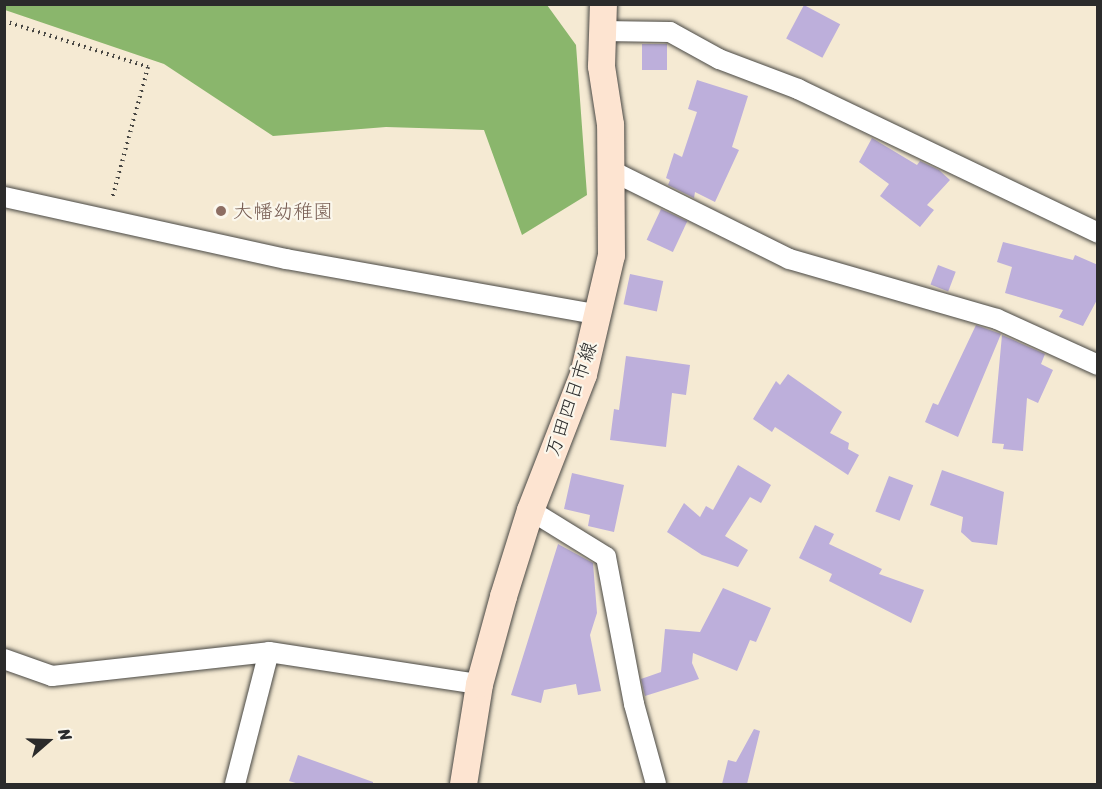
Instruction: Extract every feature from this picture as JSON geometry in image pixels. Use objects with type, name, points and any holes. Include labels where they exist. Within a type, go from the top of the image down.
[{"type":"main road","name":"万田四日市線","points":[[463,784],[479,684],[530,510],[583,374],[599,315],[611,255],[612,171],[602,32],[603,4]]},
{"type":"street","points":[[602,32],[670,32],[719,59],[798,89],[1098,233]]},
{"type":"street","points":[[612,171],[789,259],[997,319],[1098,365]]},
{"type":"street","points":[[4,197],[286,259],[599,315]]},
{"type":"street","points":[[530,510],[606,557],[634,704],[656,784]]},
{"type":"street","points":[[235,784],[268,652]]},
{"type":"street","points":[[4,659],[52,676],[268,652],[479,684]]},
{"type":"path","points":[[4,21],[148,67],[107,219]]},
{"type":"green space","points":[[5,4],[547,5],[576,45],[587,195],[522,235],[484,130],[386,127],[273,136],[164,64],[5,10]]},
{"type":"building","points":[[804,5],[840,24],[822,58],[786,39]]},
{"type":"building","points":[[642,44],[667,44],[667,70],[642,70]]},
{"type":"building","points":[[697,80],[748,96],[732,147],[739,150],[715,202],[695,192],[694,198],[668,185],[670,180],[666,178],[674,153],[682,157],[697,112],[688,109]]},
{"type":"building","points":[[872,138],[917,165],[920,161],[939,170],[950,180],[927,205],[934,210],[920,227],[880,196],[889,184],[859,162]]},
{"type":"building","points":[[661,209],[687,221],[673,252],[647,240]]},
{"type":"building","points":[[1003,242],[1073,260],[1075,255],[1098,265],[1098,298],[1083,326],[1059,317],[1063,310],[1005,293],[1012,267],[997,262]]},
{"type":"building","points":[[938,265],[956,272],[948,291],[930,285]]},
{"type":"building","points":[[630,274],[663,281],[657,311],[624,304]]},
{"type":"building","points":[[976,325],[1001,334],[958,437],[925,422],[933,403],[938,405]]},
{"type":"building","points":[[1002,335],[1045,354],[1041,364],[1053,370],[1038,403],[1027,398],[1023,451],[1003,449],[1004,444],[992,443]]},
{"type":"building","points":[[626,356],[690,365],[686,395],[672,393],[666,447],[610,440],[614,409],[619,410]]},
{"type":"building","points":[[788,374],[842,412],[830,433],[849,443],[848,449],[859,455],[848,475],[775,427],[772,432],[753,419],[776,381],[780,385]]},
{"type":"building","points":[[738,465],[771,485],[761,503],[750,497],[725,536],[748,550],[738,567],[702,555],[667,532],[684,503],[700,517],[706,506],[713,510]]},
{"type":"building","points":[[942,470],[1004,492],[997,545],[972,542],[961,532],[963,517],[930,505]]},
{"type":"building","points":[[572,473],[624,485],[614,532],[588,526],[590,515],[564,509]]},
{"type":"building","points":[[889,476],[913,485],[900,521],[875,511]]},
{"type":"building","points":[[815,525],[834,534],[829,544],[882,569],[879,574],[924,590],[911,623],[829,581],[832,574],[799,558]]},
{"type":"building","points":[[558,544],[593,563],[597,613],[590,635],[601,691],[578,695],[576,684],[544,690],[541,703],[511,695]]},
{"type":"building","points":[[723,588],[771,608],[756,642],[750,640],[737,671],[693,653],[692,663],[699,679],[645,696],[641,679],[661,672],[665,629],[700,632]]},
{"type":"building","points":[[754,729],[760,731],[747,784],[722,784],[728,760],[736,762]]},
{"type":"building","points":[[298,755],[373,782],[373,784],[299,784],[289,781]]},
{"type":"place","name":"大幡幼稚園","points":[[221,211]]}]
